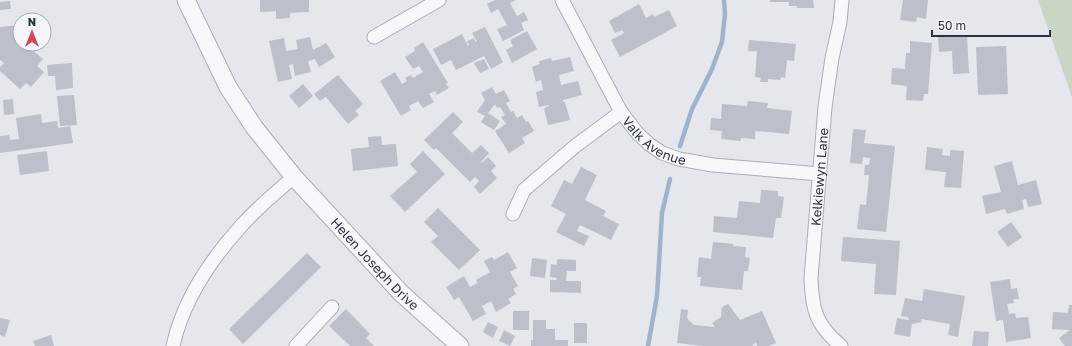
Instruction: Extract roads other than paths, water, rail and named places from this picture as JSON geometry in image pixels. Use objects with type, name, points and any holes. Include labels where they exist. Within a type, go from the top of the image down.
[{"type":"street","name":"Helen Joseph Drive","points":[[186,0],[228,87],[254,127],[294,177],[401,293],[460,346]]},
{"type":"street","points":[[374,37],[439,0]]},
{"type":"street","name":"Valk Avenue","points":[[562,0],[621,112],[638,134],[662,153],[679,159],[713,165],[820,174]]},
{"type":"street","name":"Kelkiewyn Lane","points":[[841,346],[831,338],[820,324],[811,298],[811,278],[825,107],[832,58],[840,22],[842,0]]},
{"type":"street","points":[[513,214],[524,190],[574,147],[621,112]]},
{"type":"street","points":[[173,346],[176,333],[187,304],[199,281],[217,254],[242,224],[294,177]]},
{"type":"street","points":[[300,344],[332,307]]},
{"type":"waterway","points":[[680,146],[692,109],[712,69],[722,42],[725,14],[724,0]]},
{"type":"waterway","points":[[648,346],[657,296],[662,213],[670,179]]}]
